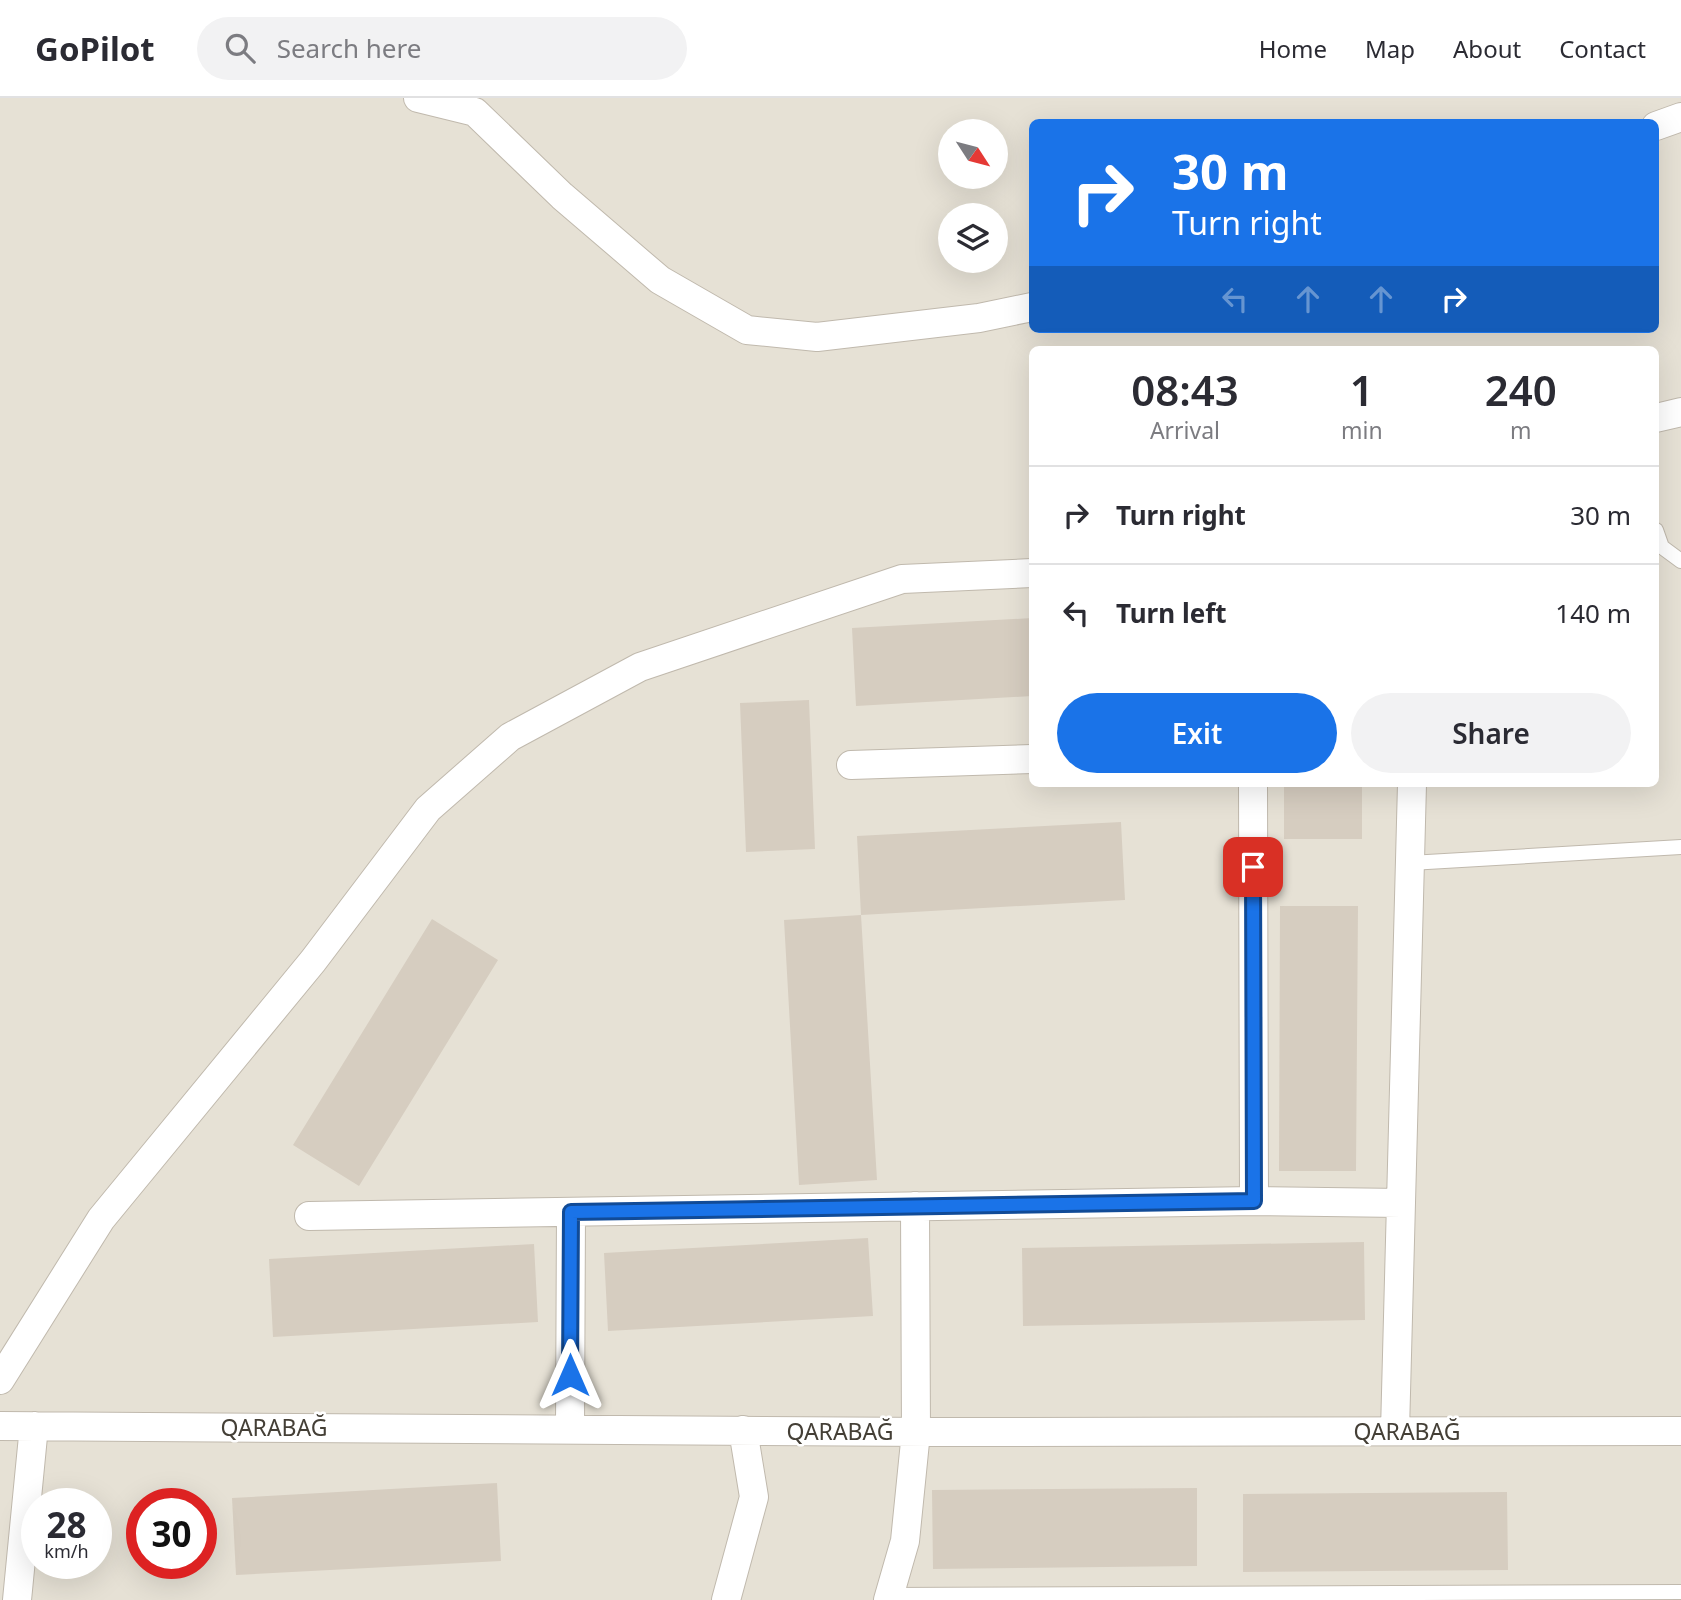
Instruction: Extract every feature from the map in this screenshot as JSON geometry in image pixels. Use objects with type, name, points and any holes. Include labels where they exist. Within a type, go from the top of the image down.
[{"type":"street","points":[[418,98],[481,105],[562,196],[660,280],[747,330],[817,337],[979,318],[1029,308]]},
{"type":"street","points":[[1659,125],[1681,117]]},
{"type":"street","points":[[1659,417],[1681,412]]},
{"type":"street","points":[[0,1380],[101,1219],[313,961],[428,809],[510,737],[640,667],[902,579],[1029,573]]},
{"type":"street","points":[[851,765],[1029,759]]},
{"type":"street","points":[[1252,787],[1254,1201]]},
{"type":"street","points":[[1395,1431],[1412,787]]},
{"type":"street","points":[[309,1216],[1254,1201],[1401,1203]]},
{"type":"street","points":[[889,1597],[905,1541],[916,1432],[915,1206]]},
{"type":"street","points":[[570,1429],[571,1212]]},
{"type":"street","name":"QARABAĞ","points":[[0,1426],[916,1432],[1681,1431]]},
{"type":"street","points":[[17,1600],[34,1426]]},
{"type":"street","points":[[726,1600],[754,1497],[743,1430]]},
{"type":"lane","points":[[1659,538],[1662,547],[1681,561]]},
{"type":"lane","points":[[1409,863],[1681,847]]},
{"type":"lane","points":[[889,1597],[1495,1596],[1681,1592]]},
{"type":"shaded area","points":[[0,98],[1681,98],[1681,1600],[0,1600]]},
{"type":"building","points":[[1029,618],[1029,696],[856,706],[852,628]]},
{"type":"building","points":[[809,700],[815,849],[746,852],[740,703]]},
{"type":"building","points":[[1284,787],[1362,787],[1362,839],[1284,839]]},
{"type":"building","points":[[1121,822],[1125,900],[861,915],[857,836]]},
{"type":"building","points":[[1280,906],[1358,906],[1356,1171],[1279,1171]]},
{"type":"building","points":[[861,915],[877,1180],[799,1185],[784,920]]},
{"type":"building","points":[[432,919],[498,960],[359,1186],[293,1145]]},
{"type":"building","points":[[868,1238],[873,1316],[608,1331],[604,1253]]},
{"type":"building","points":[[1364,1242],[1365,1320],[1023,1326],[1022,1248]]},
{"type":"building","points":[[534,1244],[538,1322],[273,1337],[269,1259]]},
{"type":"building","points":[[497,1483],[501,1561],[236,1575],[232,1498]]},
{"type":"building","points":[[1197,1488],[1197,1566],[933,1569],[932,1490]]},
{"type":"building","points":[[1507,1492],[1508,1570],[1243,1572],[1243,1494]]},
{"type":"route","points":[[570,1375],[571,1212],[1254,1201],[1253,867]]}]
